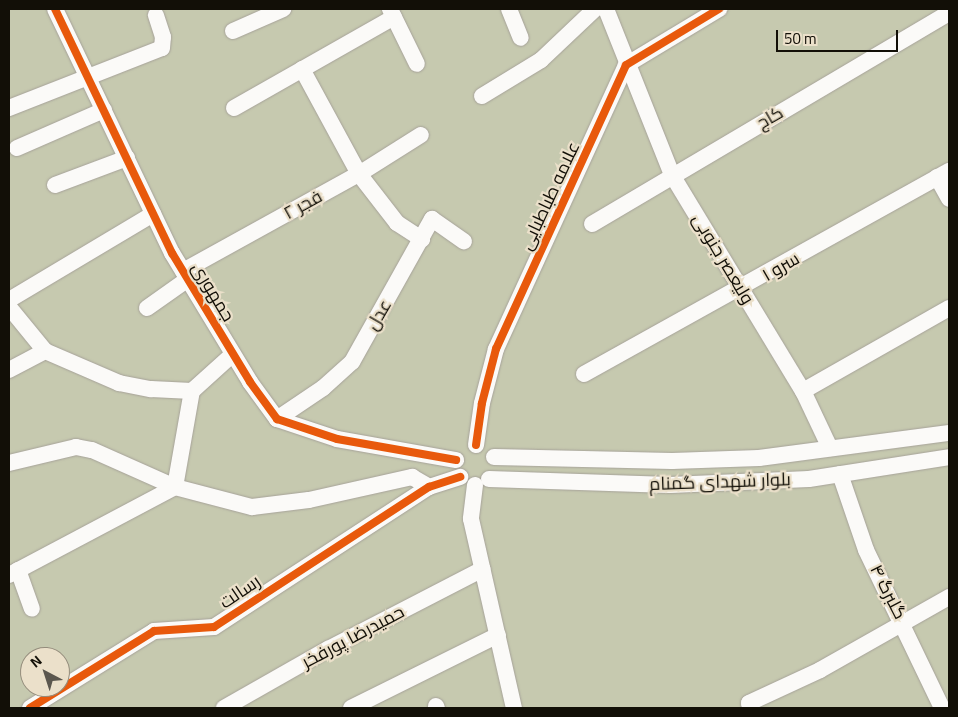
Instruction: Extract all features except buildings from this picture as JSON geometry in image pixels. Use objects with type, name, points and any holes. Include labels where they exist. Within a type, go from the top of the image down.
[{"type":"street","name":"جمهوری","points":[[55,9],[153,214],[185,275],[233,354],[277,419]]},
{"type":"street","points":[[233,31],[283,9]]},
{"type":"street","points":[[509,9],[521,38]]},
{"type":"street","points":[[482,96],[536,64],[596,9]]},
{"type":"street","name":"ولیعصر جنوبی","points":[[606,9],[626,64],[672,174],[803,391],[830,448]]},
{"type":"street","points":[[626,64],[719,9]]},
{"type":"street","points":[[234,108],[302,69],[392,13],[417,64]]},
{"type":"street","name":"کاج","points":[[592,224],[672,174],[949,13]]},
{"type":"street","points":[[9,108],[162,48],[163,37],[156,15]]},
{"type":"street","name":"علامه طباطبایی","points":[[476,445],[482,403],[496,349],[626,64]]},
{"type":"street","points":[[302,69],[359,174],[397,224],[422,239]]},
{"type":"street","points":[[17,148],[104,110]]},
{"type":"street","name":"فجر ۲","points":[[147,308],[185,275],[359,174],[421,135]]},
{"type":"street","points":[[55,186],[126,158]]},
{"type":"street","points":[[943,174],[949,199]]},
{"type":"street","name":"سرو ۱","points":[[584,374],[741,289],[943,174]]},
{"type":"street","points":[[9,300],[153,214]]},
{"type":"street","name":"عدل","points":[[277,419],[323,388],[352,362],[432,219],[464,241]]},
{"type":"street","points":[[9,307],[45,351],[119,383],[150,389],[192,391]]},
{"type":"street","points":[[803,391],[949,308]]},
{"type":"street","points":[[9,370],[45,351]]},
{"type":"street","points":[[175,487],[192,391],[233,354]]},
{"type":"street","points":[[277,419],[337,439],[456,460]]},
{"type":"street","name":"بلوار شهدای گمنام","points":[[494,458],[682,461],[759,458],[949,433]]},
{"type":"street","points":[[482,482],[460,477],[456,460],[460,452],[476,445],[490,451],[496,465],[482,482],[471,519],[514,708]]},
{"type":"street","points":[[9,463],[76,446],[92,450],[175,487],[252,507],[309,500],[412,477],[429,487]]},
{"type":"street","name":"بلوار شهدای گمنام","points":[[482,482],[670,485],[809,479],[949,457]]},
{"type":"street","name":"گلبرگ ۴","points":[[840,474],[866,550],[903,623],[942,708]]},
{"type":"street","name":"رسالت","points":[[30,708],[154,631],[214,627],[429,487],[460,477]]},
{"type":"street","points":[[32,609],[14,573],[175,487]]},
{"type":"street","name":"حمیدرضا پورفخر","points":[[224,708],[328,649],[483,569]]},
{"type":"street","points":[[750,708],[749,703],[820,670],[949,597]]},
{"type":"street","points":[[350,708],[498,635]]},
{"type":"green space","points":[[9,9],[949,9],[949,708],[9,708]]},
{"type":"cycle path","points":[[55,9],[172,253],[250,382],[277,419],[337,439],[456,460]]},
{"type":"cycle path","points":[[476,445],[482,403],[496,349],[626,65],[719,9]]},
{"type":"cycle path","points":[[30,708],[154,631],[214,627],[429,487],[460,477]]}]
